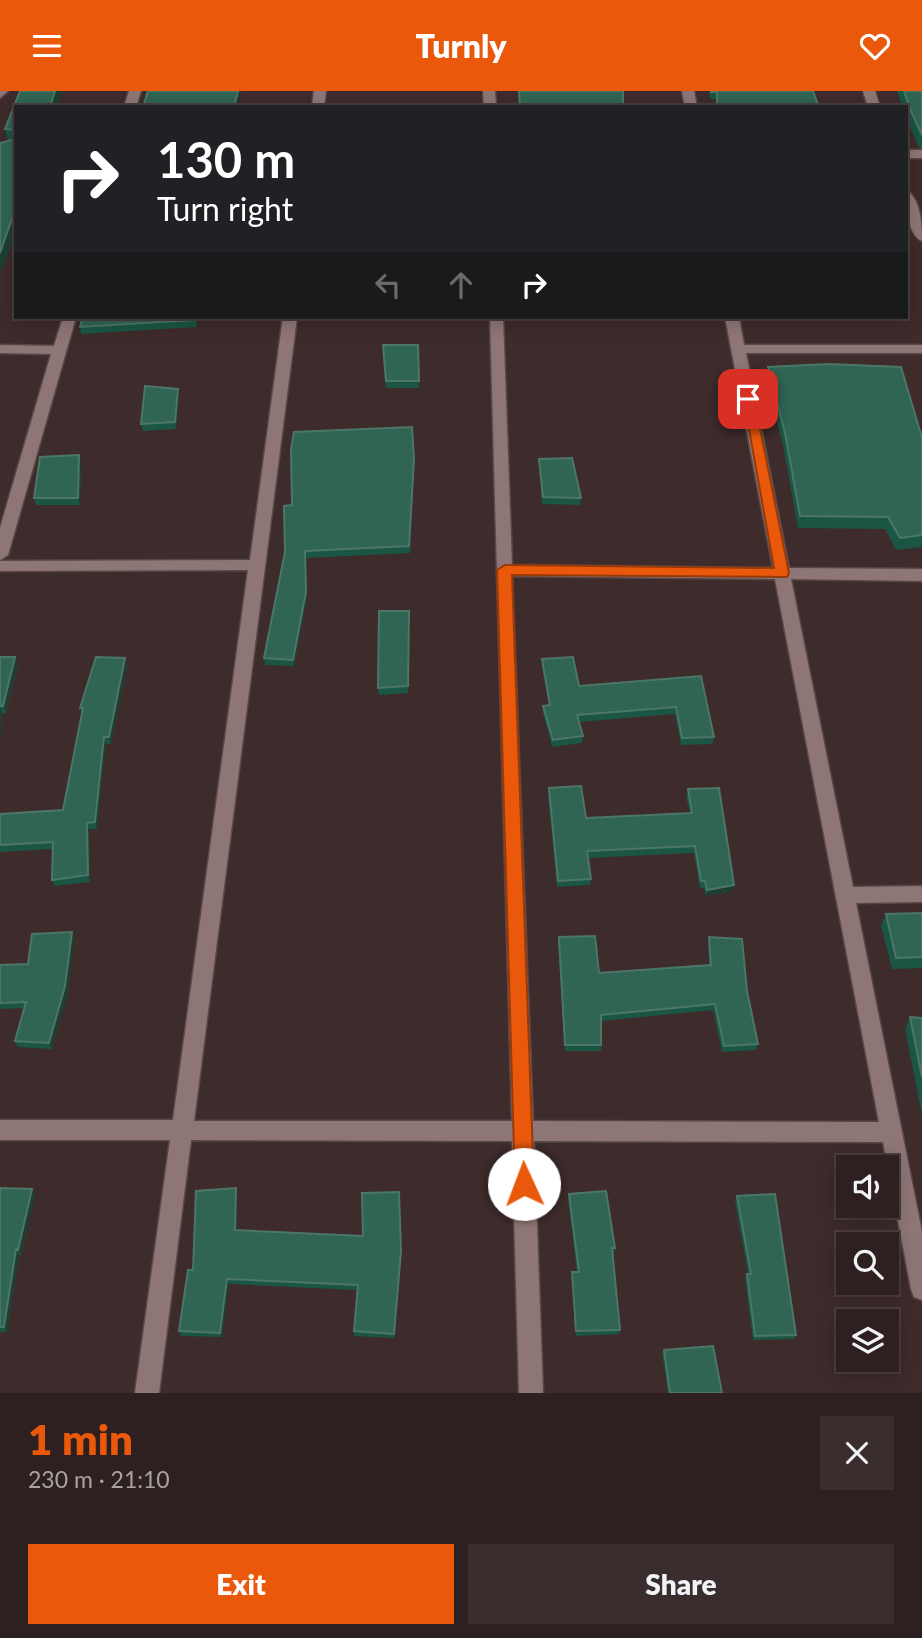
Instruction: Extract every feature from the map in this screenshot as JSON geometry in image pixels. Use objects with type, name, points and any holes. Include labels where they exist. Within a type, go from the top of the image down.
[{"type":"street","points":[[908,199],[922,237]]},
{"type":"street","points":[[0,555],[68,319]]},
{"type":"street","points":[[146,1393],[290,319]]},
{"type":"street","points":[[496,319],[531,1393]]},
{"type":"street","points":[[732,319],[922,1289]]},
{"type":"street","points":[[0,349],[60,350]]},
{"type":"street","points":[[738,349],[922,349]]},
{"type":"street","points":[[0,566],[257,565]]},
{"type":"street","points":[[505,570],[922,575]]},
{"type":"street","points":[[845,895],[922,894]]},
{"type":"street","points":[[0,1130],[891,1132]]},
{"type":"building","points":[[20,91],[55,91],[51,105],[14,105]]},
{"type":"building","points":[[148,91],[238,91],[234,105],[144,105]]},
{"type":"building","points":[[519,91],[623,91],[624,105],[520,105]]},
{"type":"building","points":[[813,91],[818,105],[717,105],[717,92],[711,92]]},
{"type":"building","points":[[904,91],[922,91],[922,135],[911,111]]},
{"type":"building","points":[[14,106],[14,130],[5,129]]},
{"type":"building","points":[[14,140],[14,213],[0,253],[0,143]]},
{"type":"building","points":[[82,319],[195,319],[195,320],[80,327]]},
{"type":"building","points":[[383,345],[418,345],[419,381],[386,381]]},
{"type":"building","points":[[828,364],[901,367],[922,438],[922,535],[900,538],[888,517],[800,516],[785,433],[768,367]]},
{"type":"building","points":[[145,386],[178,389],[175,422],[141,424]]},
{"type":"building","points":[[412,427],[414,459],[409,546],[305,551],[306,592],[293,660],[264,658],[285,552],[284,506],[292,505],[291,449],[294,432]]},
{"type":"building","points":[[79,455],[78,498],[34,498],[40,457]]},
{"type":"building","points":[[572,458],[581,498],[543,497],[539,459]]},
{"type":"building","points":[[379,611],[409,611],[408,686],[378,688]]},
{"type":"building","points":[[0,657],[15,657],[3,706],[0,706]]},
{"type":"building","points":[[96,657],[125,658],[109,737],[104,737],[95,822],[87,823],[88,875],[52,880],[53,842],[0,845],[0,814],[63,810],[83,708],[80,708]]},
{"type":"building","points":[[573,657],[579,686],[701,676],[714,737],[682,738],[676,707],[577,715],[583,736],[553,740],[543,706],[550,705],[542,659]]},
{"type":"building","points":[[581,786],[586,818],[692,813],[688,789],[719,788],[734,885],[707,890],[705,881],[701,881],[695,846],[587,851],[591,879],[558,881],[549,788]]},
{"type":"building","points":[[922,913],[922,957],[896,958],[886,914]]},
{"type":"building","points":[[72,932],[65,986],[49,1043],[15,1041],[26,1002],[0,1003],[0,965],[28,964],[32,934]]},
{"type":"building","points":[[595,936],[599,973],[711,965],[709,937],[742,939],[747,991],[758,1044],[724,1046],[715,1004],[601,1015],[601,1045],[565,1045],[559,937]]},
{"type":"building","points":[[910,1017],[922,1018],[922,1077]]},
{"type":"building","points":[[0,1188],[32,1189],[18,1250],[16,1249],[4,1327],[0,1327]]},
{"type":"building","points":[[236,1188],[235,1230],[363,1236],[362,1193],[399,1192],[401,1251],[394,1334],[354,1331],[358,1285],[227,1279],[220,1333],[179,1331],[188,1270],[193,1270],[196,1191]]},
{"type":"building","points":[[606,1191],[615,1248],[612,1248],[620,1330],[576,1331],[572,1272],[579,1272],[569,1194]]},
{"type":"building","points":[[775,1194],[796,1335],[755,1336],[747,1274],[751,1274],[737,1196]]},
{"type":"building","points":[[713,1346],[722,1393],[670,1393],[664,1350]]},
{"type":"route","points":[[524,1184],[505,570],[782,573],[748,399]]}]
